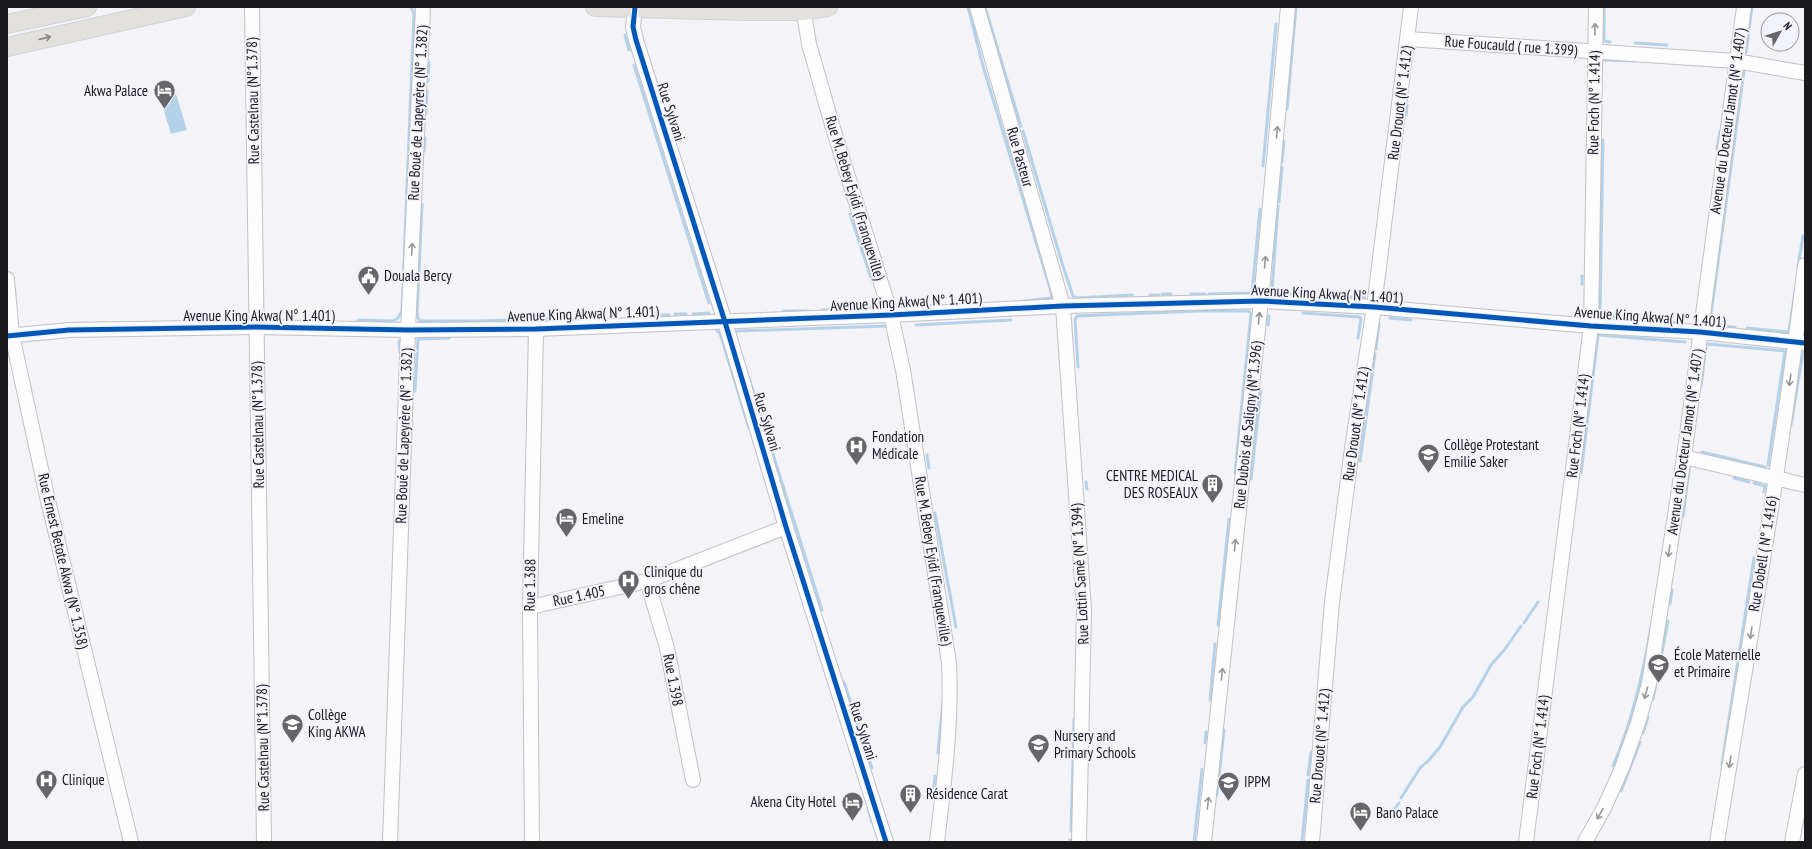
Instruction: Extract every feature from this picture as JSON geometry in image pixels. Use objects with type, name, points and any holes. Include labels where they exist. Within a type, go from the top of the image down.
[{"type":"main road","points":[[7,24],[87,7]]},
{"type":"main road","points":[[7,47],[186,7]]},
{"type":"main road","points":[[595,7],[803,9],[828,7]]},
{"type":"street","name":"Rue Castelnau (N°1.378)","points":[[252,7],[264,842]]},
{"type":"street","name":"Rue Boué de Lapeyrère (N° 1.382)","points":[[390,842],[408,330],[423,7]]},
{"type":"street","name":"Rue Pasteur","points":[[977,7],[1063,306]]},
{"type":"street","name":"Rue Dubois de Saligny (N°1.396)","points":[[1204,842],[1261,301],[1288,7]]},
{"type":"street","name":"Rue Drouot (N° 1.412)","points":[[1312,842],[1332,602],[1352,448],[1374,307],[1412,7]]},
{"type":"street","name":"Rue Foch (N° 1.414)","points":[[1526,842],[1591,326],[1596,7]]},
{"type":"street","name":"Avenue du Docteur Jamot (N° 1.407)","points":[[1585,842],[1604,808],[1622,768],[1638,723],[1649,684],[1684,457],[1744,7]]},
{"type":"street","name":"Rue Sylvani","points":[[634,8],[633,27],[636,40],[725,322],[786,527],[886,842]]},
{"type":"street","name":"Rue M. Bebey Eyidi (Franqueville)","points":[[803,9],[809,44],[833,128],[891,315],[907,387],[949,663],[950,686],[946,758],[937,842]]},
{"type":"street","name":"Rue Foucauld ( rue 1.399)","points":[[1408,39],[1736,61],[1805,73]]},
{"type":"street","name":"Rue Dobell ( N° 1.416)","points":[[1718,842],[1776,478],[1800,342],[1805,265]]},
{"type":"street","name":"Rue Ernest Betote Akwa (N° 1.358)","points":[[7,278],[9,336],[131,842]]},
{"type":"street","name":"Avenue King Akwa( N° 1.401)","points":[[9,336],[69,330],[256,327],[408,330],[536,328],[725,322],[1063,306],[1261,301],[1374,307],[1591,326],[1700,332],[1800,342]]},
{"type":"street","name":"Rue Lottin Samè (N° 1.394)","points":[[1063,306],[1084,610],[1079,842]]},
{"type":"street","name":"Rue 1.388","points":[[532,842],[530,607],[536,328]]},
{"type":"street","points":[[1684,457],[1805,485]]},
{"type":"street","name":"Rue 1.405","points":[[530,607],[647,581],[786,527]]},
{"type":"street","name":"Rue 1.398","points":[[647,581],[666,643],[693,780]]},
{"type":"street","points":[[1792,842],[1805,774]]},
{"type":"water","points":[[176,94],[187,130],[171,134],[160,98]]},
{"type":"waterway","points":[[358,320],[393,321],[397,319],[402,311],[414,14],[411,7]]},
{"type":"waterway","points":[[968,7],[983,66],[1052,295],[1051,298],[1015,302]]},
{"type":"waterway","points":[[985,7],[1021,126]]},
{"type":"waterway","points":[[1287,109],[1296,7]]},
{"type":"waterway","points":[[1604,7],[1604,41],[1610,42]]},
{"type":"waterway","points":[[1746,52],[1752,7]]},
{"type":"waterway","points":[[1263,166],[1276,24]]},
{"type":"waterway","points":[[625,35],[629,50]]},
{"type":"waterway","points":[[1635,43],[1667,45]]},
{"type":"waterway","points":[[1604,60],[1636,61]]},
{"type":"waterway","points":[[428,81],[429,62]]},
{"type":"waterway","points":[[634,65],[709,303]]},
{"type":"waterway","points":[[1710,321],[1744,71]]},
{"type":"waterway","points":[[426,113],[427,91]]},
{"type":"waterway","points":[[1406,115],[1407,105]]},
{"type":"waterway","points":[[1023,131],[1073,296],[1076,298],[1132,295]]},
{"type":"waterway","points":[[1717,149],[1720,132]]},
{"type":"waterway","points":[[424,151],[425,138]]},
{"type":"waterway","points":[[1603,140],[1600,315],[1681,323]]},
{"type":"waterway","points":[[1282,162],[1284,141]]},
{"type":"waterway","points":[[1279,202],[1282,167]]},
{"type":"waterway","points":[[422,204],[417,316],[420,321],[572,318]]},
{"type":"waterway","points":[[1278,206],[1272,291],[1275,293],[1300,295]]},
{"type":"waterway","points":[[1209,294],[1252,293],[1260,209]]},
{"type":"waterway","points":[[850,214],[872,281]]},
{"type":"waterway","points":[[1798,266],[1803,236]]},
{"type":"waterway","points":[[1582,276],[1582,284]]},
{"type":"waterway","points":[[1747,328],[1789,332],[1795,291]]},
{"type":"waterway","points":[[1162,294],[1171,294]]},
{"type":"waterway","points":[[1191,294],[1205,294]]},
{"type":"waterway","points":[[1150,295],[1159,295]]},
{"type":"waterway","points":[[1350,297],[1364,298],[1364,296]]},
{"type":"waterway","points":[[862,309],[874,307],[879,301]]},
{"type":"waterway","points":[[901,306],[939,306]]},
{"type":"waterway","points":[[822,310],[846,310]]},
{"type":"waterway","points":[[783,311],[808,311]]},
{"type":"waterway","points":[[1078,367],[1075,320],[1077,316],[1199,311],[1249,311],[1251,314],[1235,473]]},
{"type":"waterway","points":[[693,314],[709,313]]},
{"type":"waterway","points":[[1303,313],[1360,317]]},
{"type":"waterway","points":[[675,314],[686,314]]},
{"type":"waterway","points":[[655,315],[669,315]]},
{"type":"waterway","points":[[1268,325],[1269,316]]},
{"type":"waterway","points":[[577,317],[600,317]]},
{"type":"waterway","points":[[1358,338],[1361,318]]},
{"type":"waterway","points":[[1390,318],[1411,320]]},
{"type":"waterway","points":[[916,325],[1011,320]]},
{"type":"waterway","points":[[1376,349],[1379,323]]},
{"type":"waterway","points":[[736,336],[735,333],[737,331],[887,326]]},
{"type":"waterway","points":[[1718,326],[1735,327]]},
{"type":"waterway","points":[[717,331],[720,333],[749,428]]},
{"type":"waterway","points":[[1581,473],[1598,335],[1685,342]]},
{"type":"waterway","points":[[415,391],[418,339],[449,338]]},
{"type":"waterway","points":[[399,341],[400,353]]},
{"type":"waterway","points":[[1708,344],[1785,351],[1768,465]]},
{"type":"waterway","points":[[1701,386],[1706,346]]},
{"type":"waterway","points":[[1791,425],[1803,352],[1805,351]]},
{"type":"waterway","points":[[1360,461],[1375,354]]},
{"type":"waterway","points":[[749,378],[822,610]]},
{"type":"waterway","points":[[1251,479],[1261,389]]},
{"type":"waterway","points":[[1702,452],[1765,467]]},
{"type":"waterway","points":[[927,455],[929,468]]},
{"type":"waterway","points":[[1683,516],[1689,470]]},
{"type":"waterway","points":[[1734,478],[1749,482]]},
{"type":"waterway","points":[[1086,482],[1087,489]]},
{"type":"waterway","points":[[1754,483],[1765,486],[1764,492]]},
{"type":"waterway","points":[[935,513],[956,627]]},
{"type":"waterway","points":[[1218,625],[1229,519]]},
{"type":"waterway","points":[[1722,764],[1754,558]]},
{"type":"waterway","points":[[1670,604],[1672,590]]},
{"type":"waterway","points":[[1524,623],[1538,602]]},
{"type":"waterway","points":[[1653,699],[1668,621]]},
{"type":"waterway","points":[[1401,798],[1420,768],[1440,747],[1463,707],[1473,697],[1491,665],[1505,649],[1521,626]]},
{"type":"waterway","points":[[1613,766],[1626,732],[1636,698],[1651,627]]},
{"type":"waterway","points":[[1210,700],[1215,644]]},
{"type":"waterway","points":[[844,682],[872,768]]},
{"type":"waterway","points":[[938,753],[943,701]]},
{"type":"waterway","points":[[1643,733],[1648,717]]},
{"type":"waterway","points":[[1071,831],[1074,719]]},
{"type":"waterway","points":[[1217,795],[1224,730]]},
{"type":"waterway","points":[[1205,743],[1206,732]]},
{"type":"waterway","points":[[1621,791],[1640,742]]},
{"type":"waterway","points":[[1308,775],[1311,752]]},
{"type":"waterway","points":[[1194,842],[1202,769]]},
{"type":"waterway","points":[[934,787],[935,776]]},
{"type":"waterway","points":[[1302,842],[1308,780]]},
{"type":"waterway","points":[[1389,817],[1399,803]]},
{"type":"waterway","points":[[868,808],[872,822]]},
{"type":"cycle path","points":[[635,7],[633,27],[636,40],[725,322],[786,527],[886,842]]},
{"type":"cycle path","points":[[7,336],[69,330],[256,327],[408,330],[536,329],[891,315],[1063,306],[1261,301],[1374,307],[1591,326],[1700,332],[1805,343]]},
{"type":"place","name":"Akwa Palace","points":[[164,110]]},
{"type":"place","name":"Douala Bercy","points":[[368,296]]},
{"type":"place","name":"Fondation Médicale","points":[[857,466]]},
{"type":"place","name":"Collège Protestant Emilie Saker","points":[[1429,474]]},
{"type":"place","name":"CENTRE MEDICAL DES ROSEAUX","points":[[1213,504]]},
{"type":"place","name":"Emeline","points":[[567,538]]},
{"type":"place","name":"Clinique du gros chêne","points":[[628,600]]},
{"type":"place","name":"École Maternelle et Primaire","points":[[1658,684]]},
{"type":"place","name":"Collège King AKWA","points":[[292,744]]},
{"type":"place","name":"Nursery and Primary Schools","points":[[1038,764]]},
{"type":"place","name":"Clinique","points":[[47,800]]},
{"type":"place","name":"IPPM","points":[[1229,802]]},
{"type":"place","name":"Résidence Carat","points":[[911,814]]},
{"type":"place","name":"Akena City Hotel","points":[[852,822]]},
{"type":"place","name":"Bano Palace","points":[[1361,832]]}]
